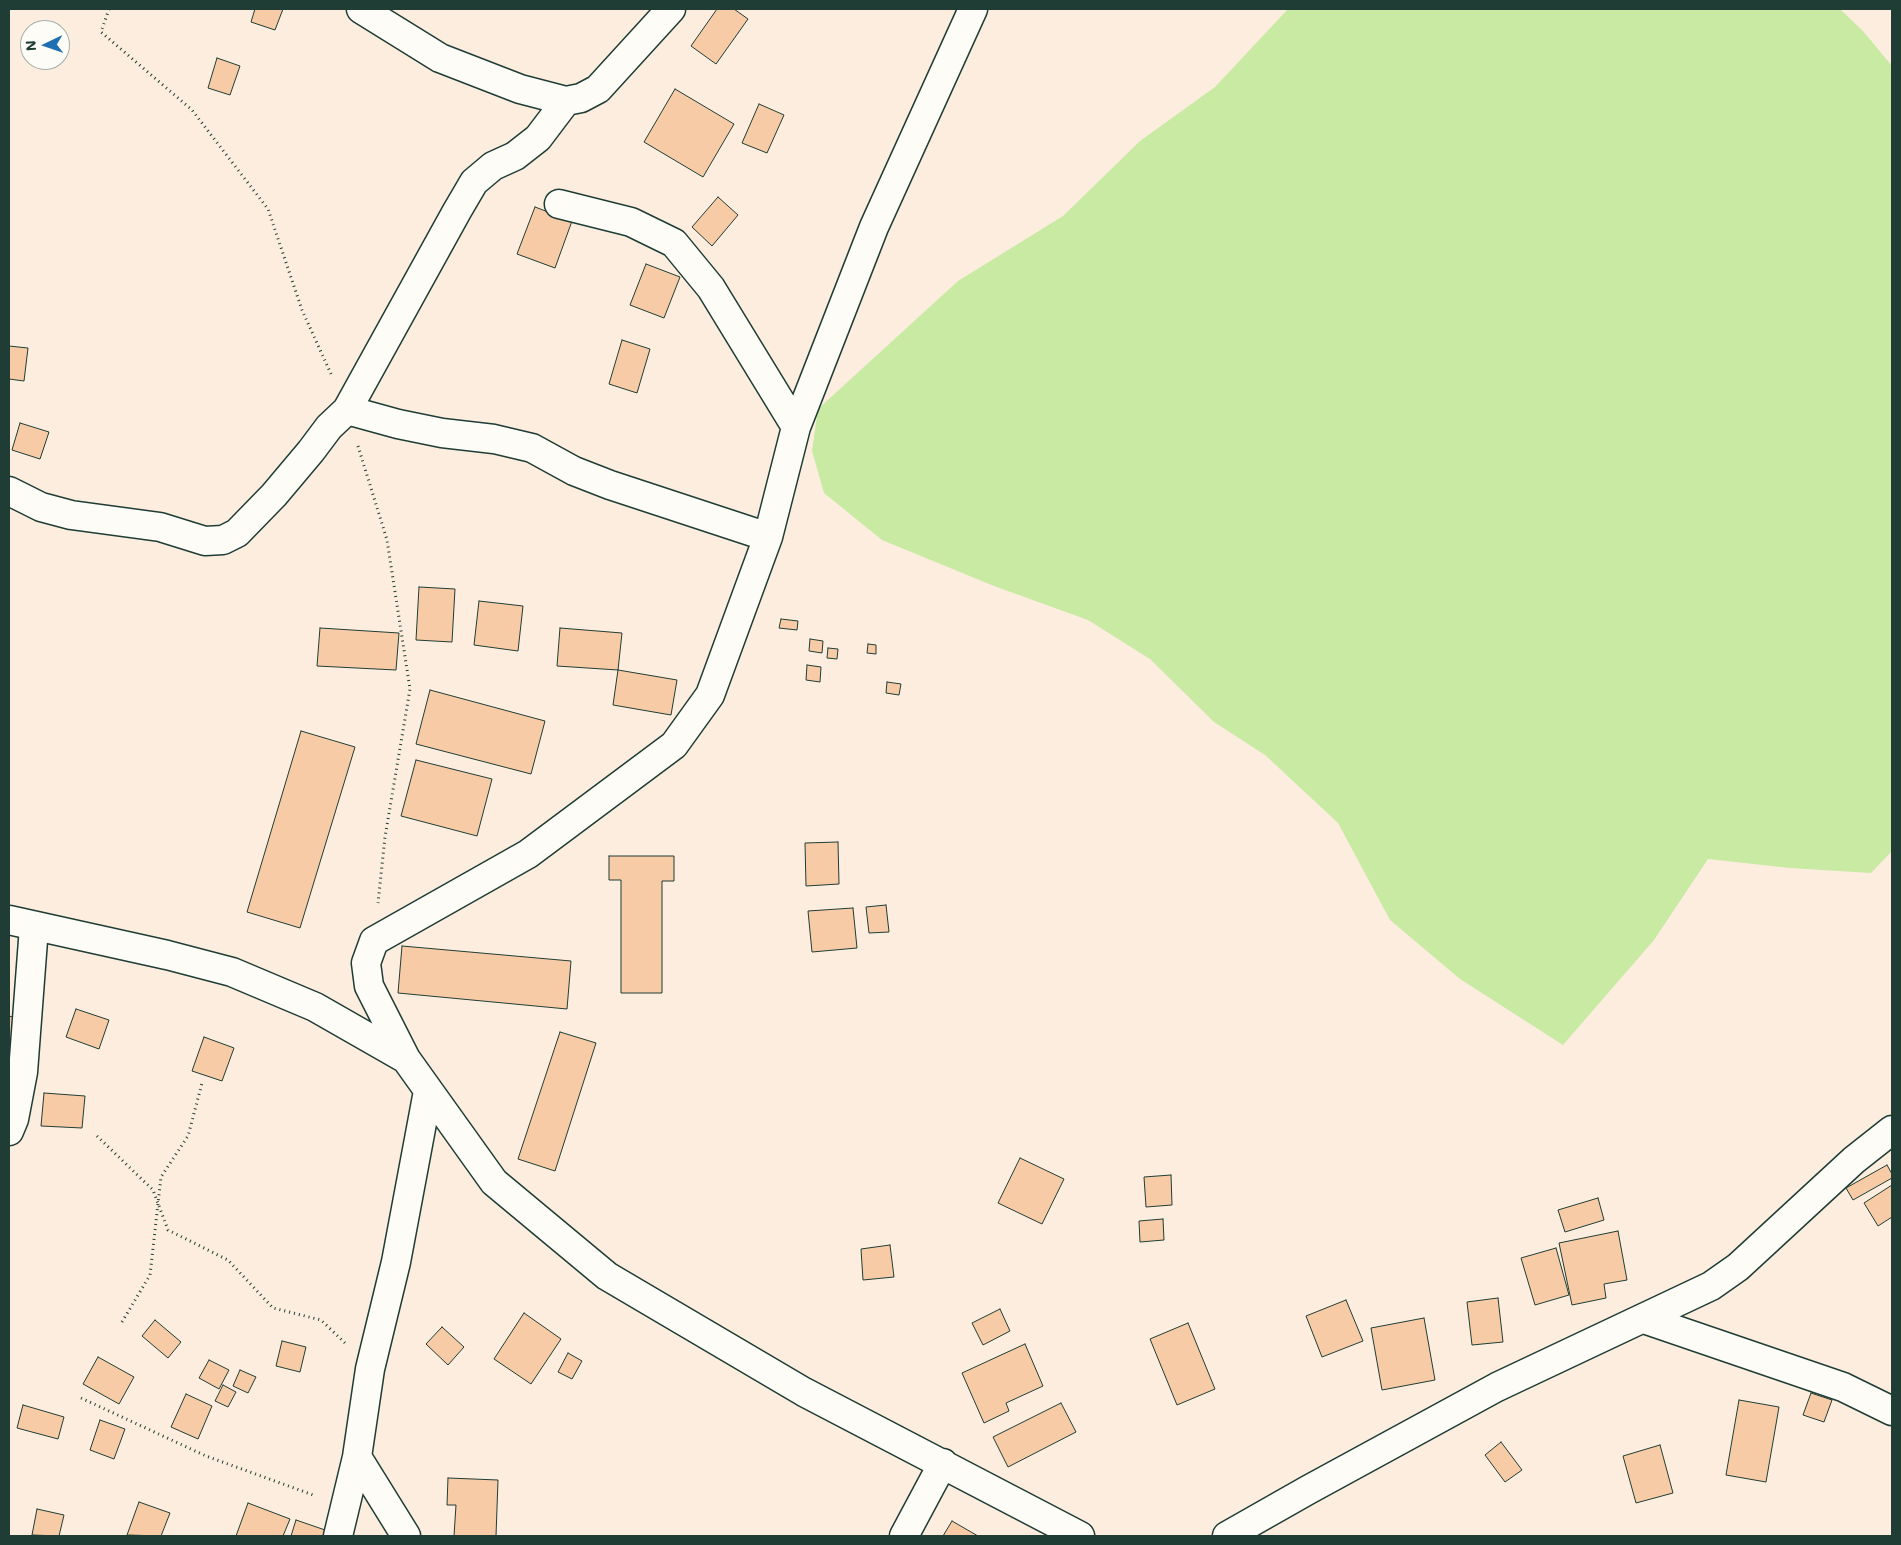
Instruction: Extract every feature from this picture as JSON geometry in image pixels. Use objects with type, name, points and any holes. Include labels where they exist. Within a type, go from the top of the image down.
[{"type":"street","points":[[361,9],[440,58],[520,89],[566,102],[582,98],[598,89],[671,9]]},
{"type":"street","points":[[973,9],[874,227],[796,427],[768,537],[710,695],[674,745],[528,854],[374,941],[366,963],[370,986],[406,1059],[494,1182],[607,1276],[804,1392],[1080,1536]]},
{"type":"street","points":[[9,490],[41,507],[70,515],[160,527],[205,541],[223,540],[237,533],[274,495],[330,427],[347,410],[474,182],[493,166],[515,156],[538,138],[566,102]]},
{"type":"street","points":[[559,204],[632,222],[674,243],[711,288],[796,427]]},
{"type":"street","points":[[347,410],[424,429],[494,439],[532,448],[574,471],[610,485],[768,537]]},
{"type":"street","points":[[9,1131],[14,1119],[23,1072],[22,924],[167,955],[232,972],[315,1007],[406,1059]]},
{"type":"street","points":[[338,1536],[357,1457],[370,1369],[396,1262],[428,1090]]},
{"type":"street","points":[[1227,1536],[1497,1387],[1711,1286],[1738,1267],[1854,1160],[1892,1130]]},
{"type":"street","points":[[1644,1319],[1843,1387],[1892,1411]]},
{"type":"street","points":[[357,1457],[406,1536]]},
{"type":"street","points":[[904,1536],[942,1463]]},
{"type":"path","points":[[122,1322],[150,1275],[161,1177],[188,1136],[202,1083]]},
{"type":"path","points":[[97,1136],[153,1190],[168,1230],[228,1260],[273,1308],[321,1320],[370,1369]]},
{"type":"path","points":[[81,1398],[206,1456],[345,1506]]},
{"type":"green space","points":[[1288,9],[1840,9],[1863,31],[1892,66],[1892,851],[1871,873],[1790,868],[1708,859],[1654,940],[1563,1045],[1460,979],[1390,920],[1338,823],[1265,755],[1214,722],[1150,659],[1088,620],[994,586],[882,540],[824,493],[812,451],[818,409],[958,281],[1063,216],[1140,141],[1215,87]]},
{"type":"building","points":[[255,9],[283,9],[275,30],[251,22]]},
{"type":"building","points":[[717,9],[734,9],[748,19],[716,64],[691,46]]},
{"type":"building","points":[[217,58],[240,66],[230,95],[208,88]]},
{"type":"building","points":[[675,89],[734,124],[703,177],[644,142]]},
{"type":"building","points":[[759,104],[784,115],[767,153],[742,143]]},
{"type":"building","points":[[718,197],[738,215],[712,246],[692,227]]},
{"type":"building","points":[[535,207],[572,221],[555,268],[517,254]]},
{"type":"building","points":[[646,264],[680,277],[664,318],[630,305]]},
{"type":"building","points":[[622,340],[650,349],[637,393],[609,384]]},
{"type":"building","points":[[9,346],[28,348],[24,381],[9,379]]},
{"type":"building","points":[[20,423],[49,432],[40,459],[12,450]]},
{"type":"building","points":[[419,587],[455,589],[452,642],[416,640]]},
{"type":"building","points":[[479,601],[523,606],[518,651],[474,645]]},
{"type":"building","points":[[781,619],[798,621],[797,630],[779,628]]},
{"type":"building","points":[[320,628],[399,633],[396,670],[317,666]]},
{"type":"building","points":[[560,628],[622,633],[618,670],[557,666]]},
{"type":"building","points":[[810,639],[823,641],[822,653],[809,651]]},
{"type":"building","points":[[868,644],[876,645],[876,654],[867,653]]},
{"type":"building","points":[[828,648],[838,649],[837,659],[827,658]]},
{"type":"building","points":[[807,665],[821,667],[820,682],[806,680]]},
{"type":"building","points":[[618,670],[677,680],[671,715],[613,705]]},
{"type":"building","points":[[887,682],[901,684],[899,695],[886,693]]},
{"type":"building","points":[[430,690],[545,721],[531,774],[416,744]]},
{"type":"building","points":[[301,731],[355,747],[300,928],[247,912]]},
{"type":"building","points":[[416,760],[492,779],[477,836],[401,816]]},
{"type":"building","points":[[838,842],[839,884],[806,886],[805,843]]},
{"type":"building","points":[[609,856],[674,856],[674,881],[662,881],[662,993],[621,993],[621,880],[609,880]]},
{"type":"building","points":[[886,905],[889,932],[869,933],[866,907]]},
{"type":"building","points":[[853,908],[857,948],[812,952],[808,911]]},
{"type":"building","points":[[402,946],[571,961],[567,1009],[398,993]]},
{"type":"building","points":[[76,1009],[109,1020],[99,1049],[66,1037]]},
{"type":"building","points":[[9,1016],[20,1019],[12,1048],[9,1047]]},
{"type":"building","points":[[560,1032],[596,1043],[555,1171],[518,1159]]},
{"type":"building","points":[[204,1037],[234,1048],[222,1081],[192,1071]]},
{"type":"building","points":[[44,1093],[85,1096],[82,1128],[41,1126]]},
{"type":"building","points":[[1020,1158],[1064,1179],[1042,1224],[998,1203]]},
{"type":"building","points":[[1887,1165],[1892,1178],[1853,1200],[1846,1188]]},
{"type":"building","points":[[1171,1175],[1172,1205],[1146,1207],[1144,1177]]},
{"type":"building","points":[[1892,1185],[1892,1217],[1878,1226],[1864,1203]]},
{"type":"building","points":[[1598,1198],[1604,1220],[1565,1232],[1558,1210]]},
{"type":"building","points":[[1163,1219],[1164,1240],[1140,1242],[1139,1221]]},
{"type":"building","points":[[1618,1231],[1627,1280],[1604,1284],[1606,1298],[1572,1305],[1559,1243]]},
{"type":"building","points":[[890,1245],[894,1277],[863,1280],[861,1249]]},
{"type":"building","points":[[1556,1248],[1569,1295],[1535,1305],[1521,1258]]},
{"type":"building","points":[[1498,1298],[1503,1342],[1472,1345],[1467,1302]]},
{"type":"building","points":[[1346,1300],[1363,1341],[1322,1357],[1306,1316]]},
{"type":"building","points":[[1000,1309],[1010,1331],[983,1345],[972,1323]]},
{"type":"building","points":[[524,1313],[561,1339],[531,1384],[494,1359]]},
{"type":"building","points":[[1424,1318],[1435,1380],[1382,1390],[1371,1328]]},
{"type":"building","points":[[155,1320],[181,1342],[168,1358],[142,1336]]},
{"type":"building","points":[[1188,1323],[1215,1389],[1177,1405],[1150,1339]]},
{"type":"building","points":[[442,1327],[464,1347],[448,1365],[426,1344]]},
{"type":"building","points":[[282,1341],[306,1347],[300,1372],[276,1366]]},
{"type":"building","points":[[1025,1344],[1043,1386],[1006,1403],[1009,1411],[984,1423],[962,1373]]},
{"type":"building","points":[[568,1353],[582,1361],[572,1379],[558,1372]]},
{"type":"building","points":[[98,1357],[134,1377],[119,1404],[83,1384]]},
{"type":"building","points":[[209,1360],[229,1370],[219,1389],[199,1378]]},
{"type":"building","points":[[240,1370],[256,1377],[248,1393],[233,1386]]},
{"type":"building","points":[[223,1385],[236,1392],[228,1407],[215,1401]]},
{"type":"building","points":[[1811,1393],[1832,1400],[1824,1422],[1803,1415]]},
{"type":"building","points":[[186,1394],[212,1406],[198,1439],[171,1427]]},
{"type":"building","points":[[1739,1400],[1779,1407],[1766,1482],[1726,1475]]},
{"type":"building","points":[[1061,1403],[1076,1432],[1008,1467],[993,1437]]},
{"type":"building","points":[[23,1405],[64,1417],[58,1439],[17,1428]]},
{"type":"building","points":[[100,1420],[125,1429],[114,1459],[90,1450]]},
{"type":"building","points":[[1501,1442],[1522,1470],[1505,1482],[1485,1455]]},
{"type":"building","points":[[1660,1445],[1673,1493],[1636,1503],[1623,1456]]},
{"type":"building","points":[[448,1478],[498,1480],[496,1536],[454,1536],[456,1505],[447,1505]]},
{"type":"building","points":[[139,1502],[170,1513],[161,1536],[127,1535]]},
{"type":"building","points":[[248,1503],[290,1519],[283,1536],[236,1536]]},
{"type":"building","points":[[37,1509],[64,1515],[59,1536],[32,1535]]},
{"type":"building","points":[[296,1520],[328,1531],[326,1536],[291,1536]]},
{"type":"building","points":[[952,1521],[978,1536],[943,1536]]}]
